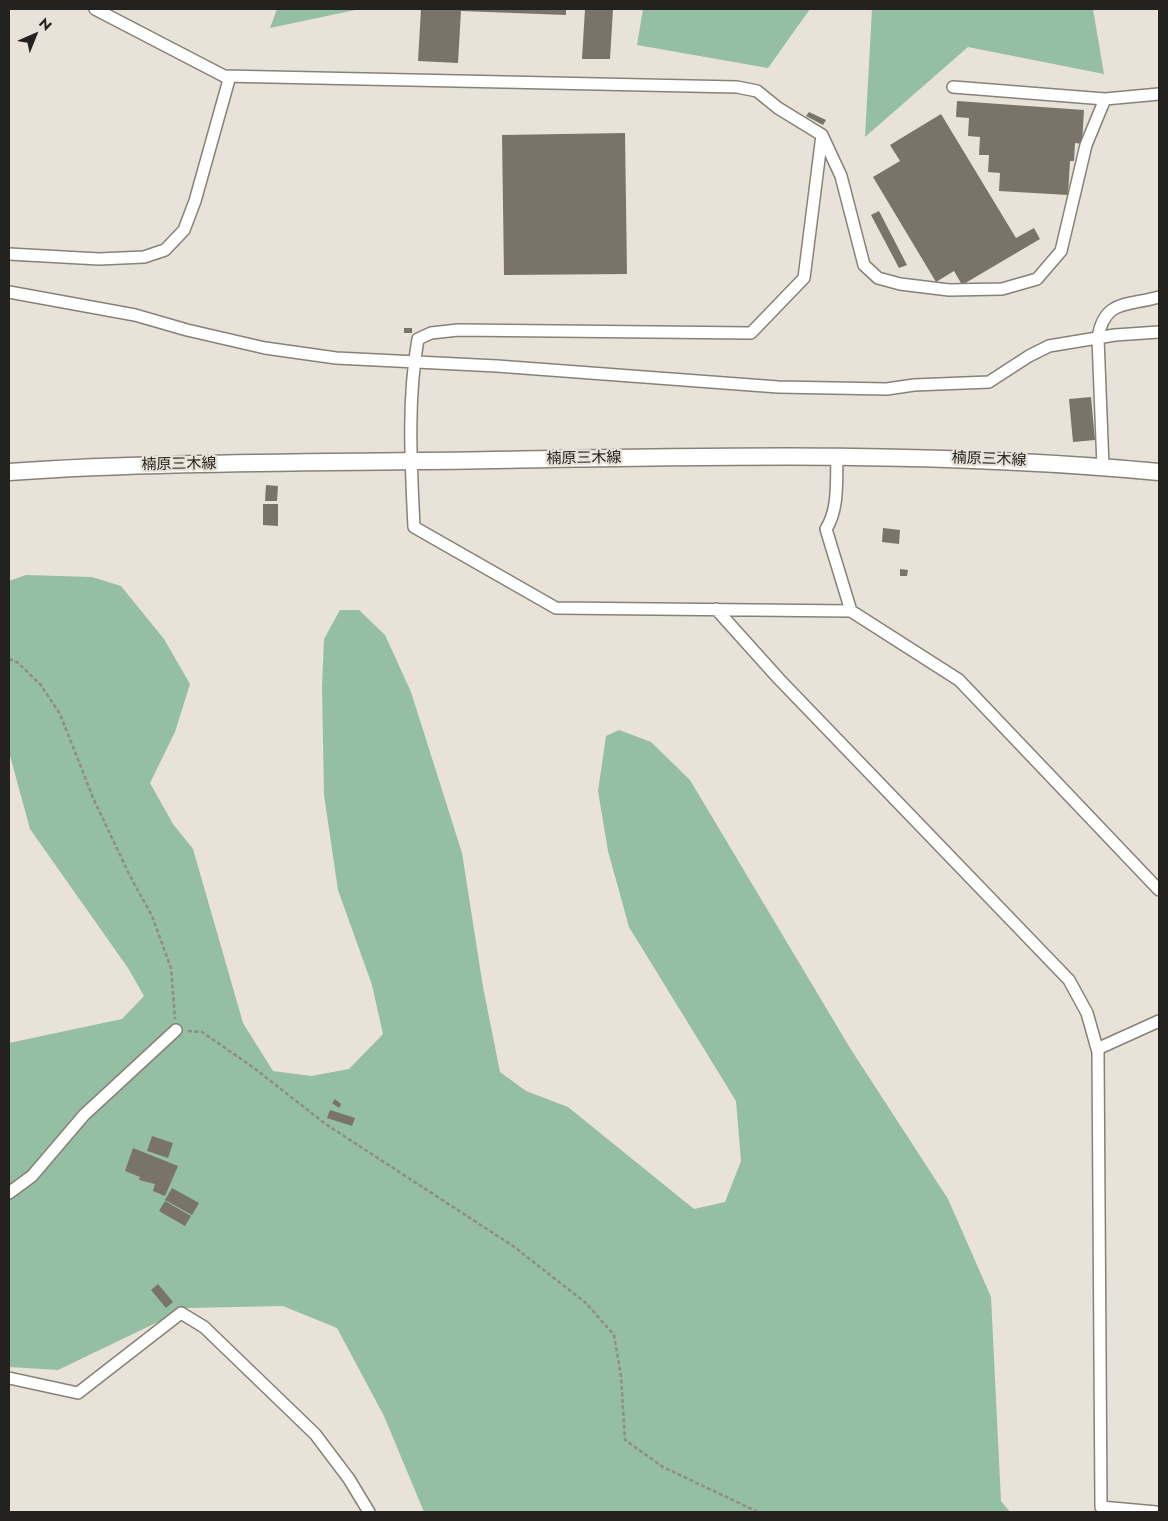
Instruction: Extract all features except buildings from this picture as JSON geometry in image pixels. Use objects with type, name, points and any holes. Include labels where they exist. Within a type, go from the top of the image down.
[{"type":"main road","name":"楠原三木線","points":[[9,472],[160,465],[958,458],[1159,472]]},
{"type":"street","points":[[95,9],[224,76],[737,88],[757,91],[778,108],[822,135],[841,176],[864,265],[878,278],[900,284],[948,290],[1002,289],[1037,279],[1061,251],[1086,145],[1105,100]]},
{"type":"street","points":[[9,254],[99,260],[144,257],[165,250],[184,230],[195,201],[230,76]]},
{"type":"street","points":[[953,87],[1105,100],[1159,94]]},
{"type":"street","points":[[822,135],[804,278],[751,333],[458,330],[431,333],[418,339],[414,361],[409,437],[414,527],[556,608],[851,611],[959,680],[1159,890]]},
{"type":"street","points":[[9,292],[135,315],[187,330],[266,348],[336,358],[414,361],[778,387],[887,389],[914,385],[989,382],[1049,346],[1098,338],[1159,332]]},
{"type":"street","points":[[1103,467],[1098,338],[1100,321],[1114,307],[1159,297]]},
{"type":"street","points":[[836,458],[835,496],[831,521],[826,529],[851,611]]},
{"type":"street","points":[[716,609],[786,686],[1069,980],[1087,1012],[1097,1049],[1101,1507],[1156,1512]]},
{"type":"street","points":[[1097,1049],[1159,1021]]},
{"type":"street","points":[[9,1193],[32,1176],[84,1115],[176,1030]]},
{"type":"street","points":[[9,1378],[78,1392],[181,1313],[204,1327],[315,1434],[349,1479],[369,1512]]},
{"type":"path","points":[[9,658],[17,662],[51,699],[94,800],[129,874],[152,916],[171,968],[176,1030],[202,1032],[254,1068],[327,1125],[513,1246],[557,1278],[586,1303],[614,1336],[621,1376],[625,1440],[663,1467],[758,1512]]},
{"type":"green space","points":[[277,9],[360,9],[270,28]]},
{"type":"green space","points":[[643,9],[810,9],[768,68],[637,45]]},
{"type":"green space","points":[[872,9],[1093,9],[1104,74],[968,47],[865,137]]},
{"type":"green space","points":[[26,575],[92,577],[121,586],[164,639],[190,684],[175,732],[150,783],[173,824],[193,849],[243,1023],[273,1071],[311,1076],[349,1069],[383,1034],[372,985],[338,890],[324,795],[322,687],[324,639],[340,610],[359,610],[385,635],[411,692],[462,853],[483,987],[500,1072],[526,1091],[568,1107],[694,1209],[725,1202],[741,1161],[736,1101],[629,927],[608,851],[598,791],[606,736],[619,730],[651,742],[690,780],[850,1048],[948,1199],[991,1297],[1001,1501],[1010,1512],[424,1512],[384,1416],[337,1328],[283,1306],[187,1308],[58,1370],[9,1367],[9,1043],[122,1019],[144,996],[128,968],[30,829],[9,752],[9,581]]}]
